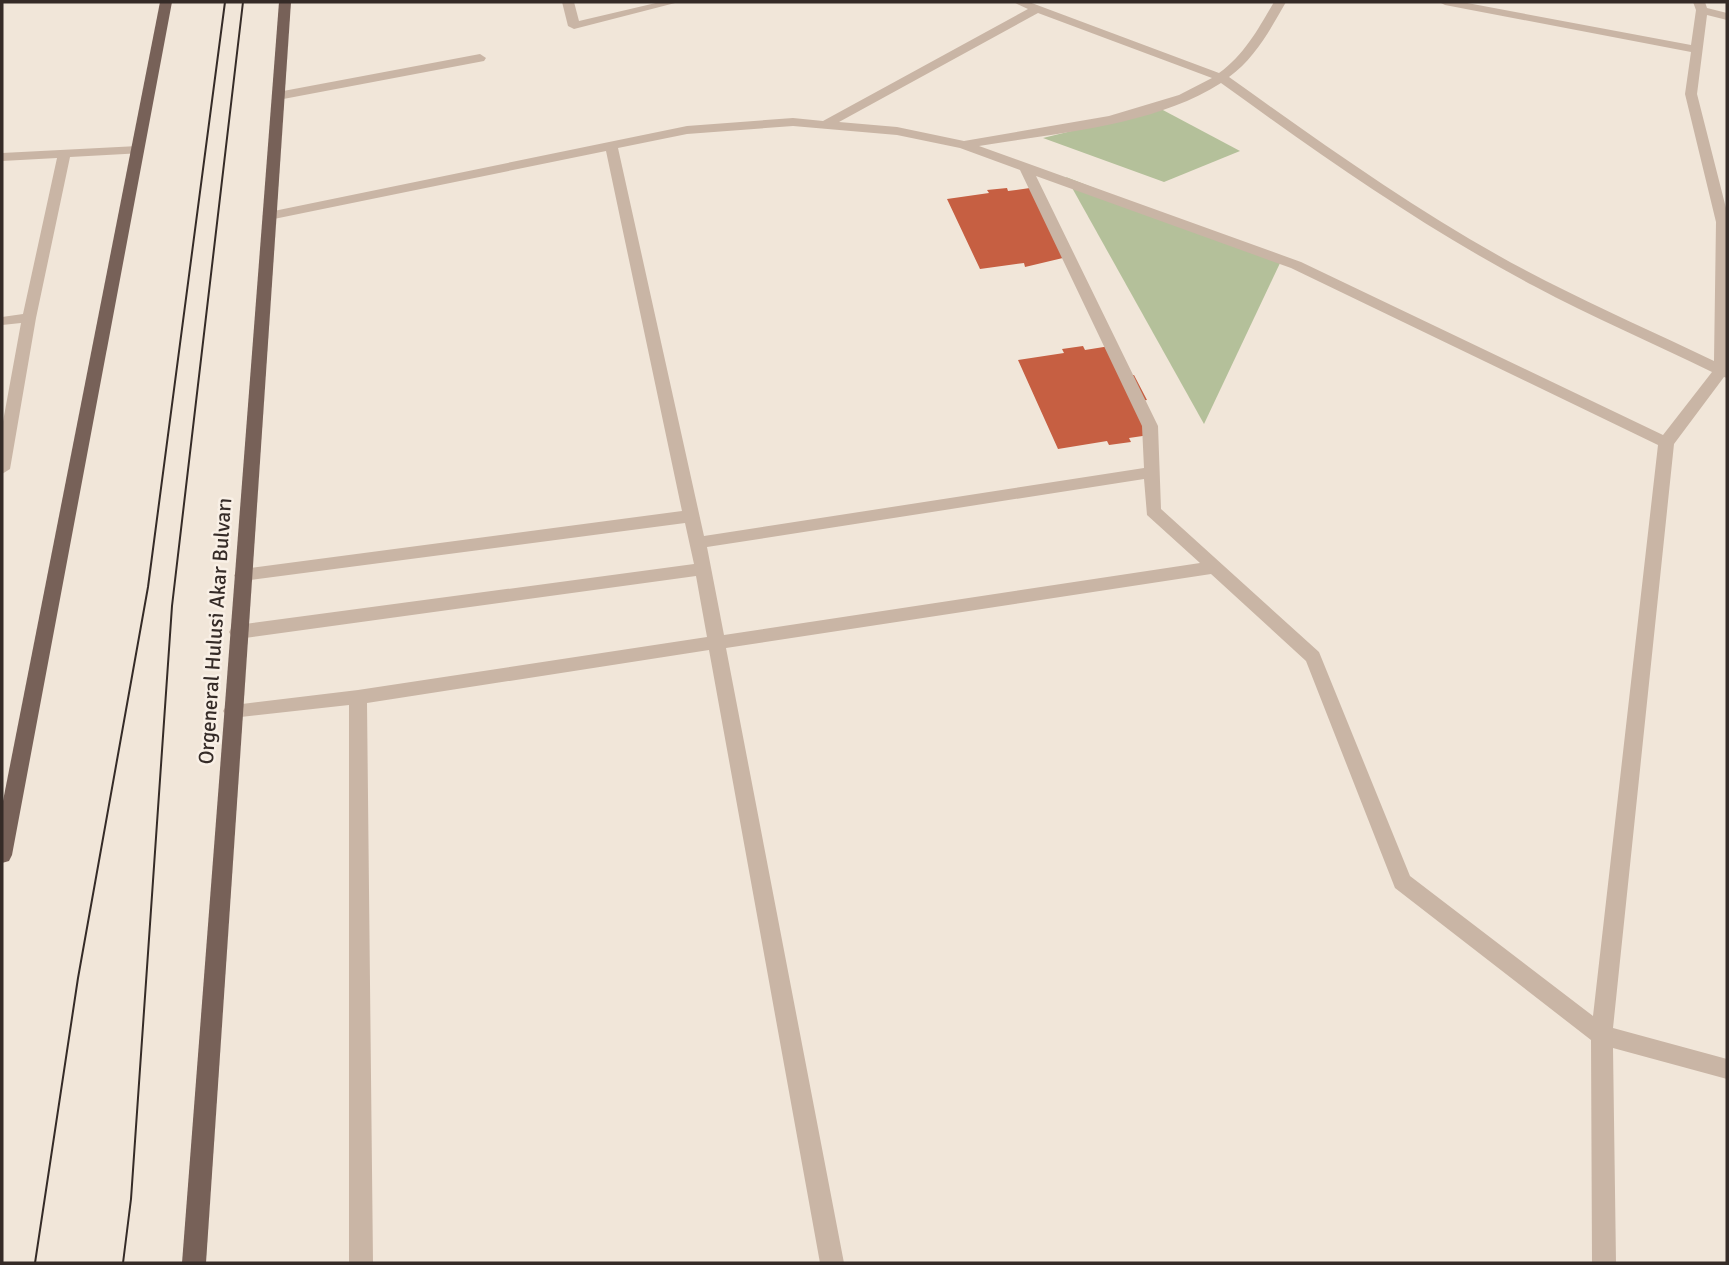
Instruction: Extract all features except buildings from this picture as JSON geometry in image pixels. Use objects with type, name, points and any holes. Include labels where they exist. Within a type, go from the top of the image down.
[{"type":"main road","points":[[2,855],[166,2]]},
{"type":"main road","name":"Orgeneral Hulusi Akar Bulvarı","points":[[194,1263],[285,2]]},
{"type":"street","points":[[568,2],[574,26],[673,2]]},
{"type":"street","points":[[1019,2],[1223,78],[1342,164],[1474,247],[1540,284],[1724,372]]},
{"type":"street","points":[[962,145],[1144,111],[1196,93],[1223,78],[1251,50],[1280,2]]},
{"type":"street","points":[[1445,2],[1697,50]]},
{"type":"street","points":[[1522,16],[1527,2]]},
{"type":"street","points":[[1604,1263],[1602,1035],[1666,443],[1724,372],[1723,222],[1691,94],[1700,6],[1727,17]]},
{"type":"street","points":[[828,124],[1037,9]]},
{"type":"street","points":[[278,96],[480,58]]},
{"type":"street","points":[[269,216],[611,144],[722,126],[828,124],[897,131],[962,145],[1296,265],[1666,443]]},
{"type":"street","points":[[611,144],[703,569],[832,1263]]},
{"type":"street","points":[[2,157],[138,150]]},
{"type":"street","points":[[2,469],[29,318],[64,154]]},
{"type":"street","points":[[1025,167],[1150,426],[1153,510],[1313,656],[1402,882],[1602,1035],[1727,1069]]},
{"type":"street","points":[[2,320],[29,318]]},
{"type":"street","points":[[697,543],[1151,472]]},
{"type":"street","points":[[242,575],[691,516]]},
{"type":"street","points":[[232,711],[358,697],[1215,567]]},
{"type":"street","points":[[238,632],[703,569]]},
{"type":"street","points":[[358,697],[361,1263]]},
{"type":"green space","points":[[1161,109],[1240,151],[1164,182],[1043,138]]},
{"type":"green space","points":[[1066,177],[1281,261],[1204,424]]},
{"type":"tram line","points":[[35,1263],[78,978],[148,587],[225,2]]},
{"type":"tram line","points":[[123,1263],[131,1199],[172,606],[243,2]]}]
